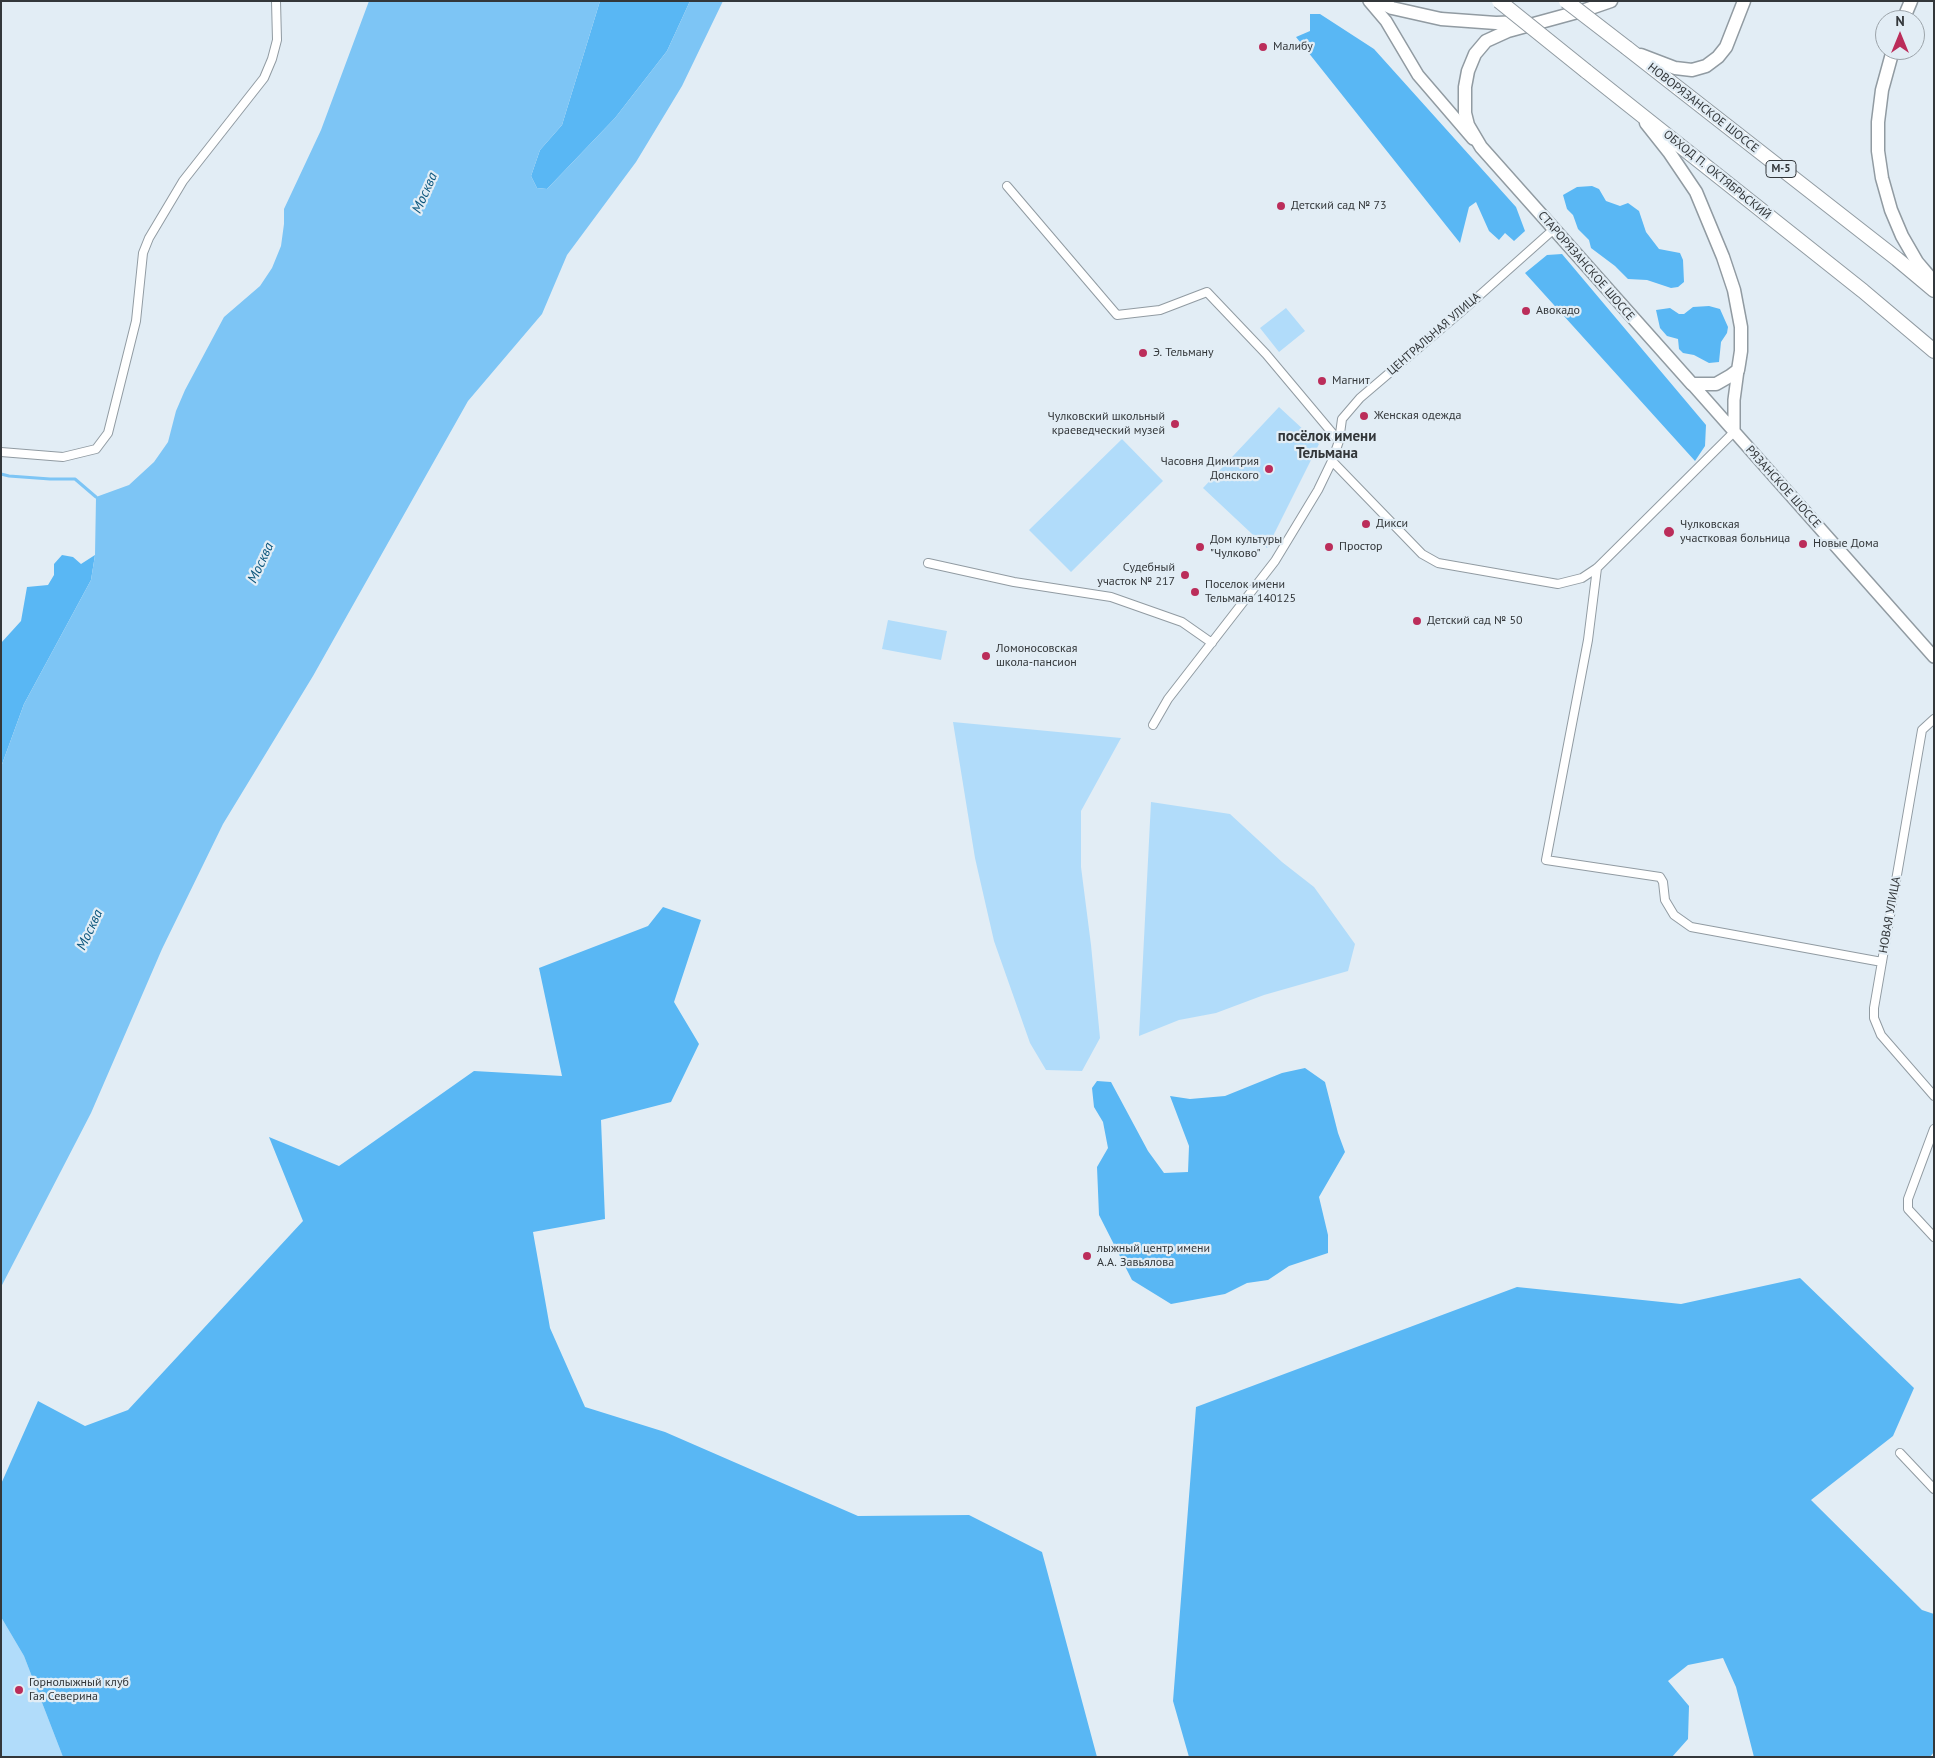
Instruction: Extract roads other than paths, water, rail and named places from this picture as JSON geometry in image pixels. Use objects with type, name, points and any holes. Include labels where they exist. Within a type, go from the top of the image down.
[{"type":"highway","name":"ОБХОД П. ОКТЯБРЬСКИЙ","points":[[1499,1],[1864,291],[1934,351]]},
{"type":"highway","name":"НОВОРЯЗАНСКОЕ ШОССЕ","points":[[1566,1],[1897,259],[1934,290]]},
{"type":"main road","points":[[1369,1],[1386,21],[1418,75],[1459,124],[1481,146]]},
{"type":"main road","points":[[1377,1],[1392,8],[1441,19],[1496,23],[1548,19],[1585,10],[1611,1]]},
{"type":"main road","points":[[1627,48],[1650,60],[1674,68],[1692,70],[1706,66],[1718,57],[1726,47],[1744,1]]},
{"type":"main road","name":"СТАРОРЯЗАНСКОЕ ШОССЕ","points":[[1548,19],[1496,36],[1486,42],[1475,54],[1468,72],[1464,102],[1468,125],[1481,146],[1692,384]]},
{"type":"main road","points":[[1890,60],[1882,90],[1878,122],[1878,151],[1882,178],[1891,210],[1902,236],[1917,262],[1934,282]]},
{"type":"main road","points":[[1636,110],[1669,152],[1696,192],[1723,257],[1734,290],[1741,327],[1741,351],[1734,400],[1734,432]]},
{"type":"main road","points":[[1692,384],[1716,384],[1724,381],[1738,370]]},
{"type":"main road","name":"РЯЗАНСКОЕ ШОССЕ","points":[[1692,384],[1934,657]]},
{"type":"street","points":[[1,452],[63,457],[96,449],[108,433],[136,321],[143,253],[149,238],[183,181],[264,78],[272,60],[277,40],[276,1]]},
{"type":"street","points":[[1007,186],[1117,315],[1160,310],[1207,292],[1266,354],[1339,441]]},
{"type":"street","name":"ЦЕНТРАЛЬНАЯ УЛИЦА","points":[[1153,725],[1168,699],[1275,561],[1318,490],[1332,461],[1339,441],[1342,419],[1360,398],[1554,229]]},
{"type":"street","points":[[1332,461],[1422,554],[1438,563],[1558,584],[1582,578],[1597,568],[1734,432]]},
{"type":"street","points":[[928,563],[1014,582],[1111,597],[1182,622],[1212,643]]},
{"type":"street","points":[[1597,568],[1588,640],[1546,860],[1660,877],[1663,882],[1665,900],[1674,915],[1691,926],[1882,962]]},
{"type":"street","name":"НОВАЯ УЛИЦА","points":[[1934,720],[1922,730],[1874,1008],[1874,1018],[1881,1035],[1934,1096]]},
{"type":"street","points":[[1934,1129],[1908,1199],[1908,1209],[1934,1237]]},
{"type":"street","points":[[1900,1453],[1934,1489]]},
{"type":"water","name":"Москва","points":[[369,1],[600,1],[562,125],[540,150],[531,176],[537,188],[547,189],[615,118],[667,51],[690,1],[723,1],[682,86],[636,162],[567,255],[542,314],[468,401],[313,676],[223,824],[162,949],[91,1113],[1,1287],[1,767],[24,704],[91,580],[95,555],[96,497],[129,485],[154,462],[168,442],[176,411],[185,390],[224,317],[260,286],[272,268],[281,246],[284,209],[321,130]]},
{"type":"waterway","points":[[1,474],[50,479],[75,479],[96,497]]},
{"type":"place","name":"Малибу","points":[[1263,47]]},
{"type":"place","name":"Детский сад № 73","points":[[1281,206]]},
{"type":"place","name":"Авокадо","points":[[1526,311]]},
{"type":"place","name":"Э. Тельману","points":[[1143,353]]},
{"type":"place","name":"Магнит","points":[[1322,381]]},
{"type":"place","name":"Женская одежда","points":[[1364,416]]},
{"type":"place","name":"Чулковский школьный краеведческий музей","points":[[1175,424]]},
{"type":"place","name":"Часовня Димитрия Донского","points":[[1269,469]]},
{"type":"place","name":"Дикси","points":[[1366,524]]},
{"type":"place","name":"Чулковская участковая больница","points":[[1669,532]]},
{"type":"place","name":"Новые Дома","points":[[1803,544]]},
{"type":"place","name":"Дом культуры \"Чулково\"","points":[[1200,547]]},
{"type":"place","name":"Простор","points":[[1329,547]]},
{"type":"place","name":"Судебный участок № 217","points":[[1185,575]]},
{"type":"place","name":"Поселок имени Тельмана 140125","points":[[1195,592]]},
{"type":"place","name":"Детский сад № 50","points":[[1417,621]]},
{"type":"place","name":"Ломоносовская школа-пансион","points":[[986,656]]},
{"type":"place","name":"лыжный центр имени А.А. Завьялова","points":[[1087,1256]]},
{"type":"place","name":"Горнолыжный клуб Гая Северина","points":[[19,1690]]},
{"type":"district","name":"посёлок имени Тельмана","points":[[1327,446]]}]
